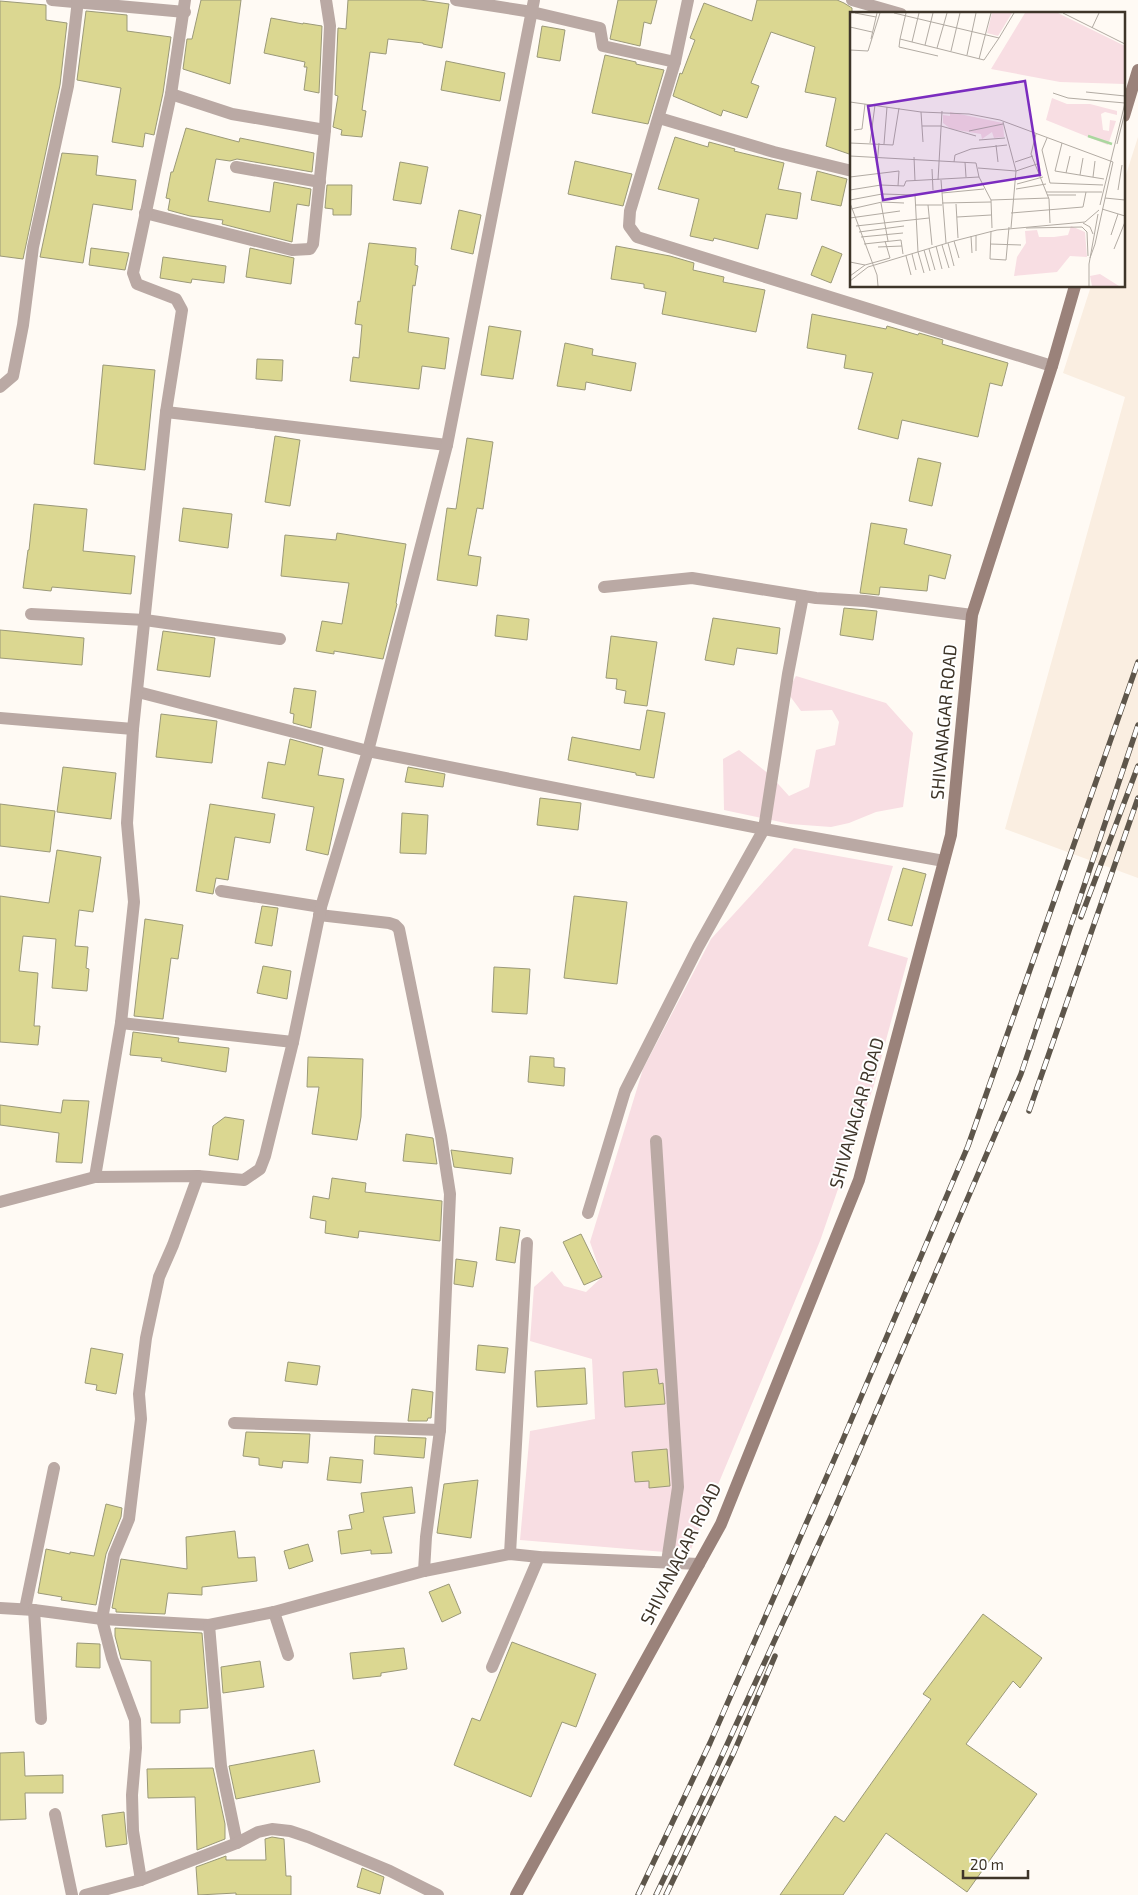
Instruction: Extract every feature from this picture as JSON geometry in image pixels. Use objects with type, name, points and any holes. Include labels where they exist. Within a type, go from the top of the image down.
[{"type":"street","points":[[52,0],[185,6],[171,94],[133,273],[137,284],[176,299],[182,310],[166,412],[138,692],[132,729],[127,823],[134,902],[121,1023],[95,1177]]},
{"type":"street","points":[[145,213],[292,250],[308,250],[313,244],[325,130],[330,26],[326,0]]},
{"type":"street","points":[[456,0],[533,6],[600,28],[603,46],[675,62]]},
{"type":"street","points":[[688,0],[675,62],[630,211],[629,226],[637,237],[1052,366]]},
{"type":"street","points":[[852,0],[894,12]]},
{"type":"street","points":[[0,387],[13,376],[33,247],[68,86],[78,1]]},
{"type":"street","points":[[0,1202],[95,1177],[198,1176],[244,1180],[260,1169],[265,1156],[293,1042],[320,911],[368,751],[446,445],[533,6]]},
{"type":"street","points":[[1126,103],[1129,84],[1138,70]]},
{"type":"street","points":[[171,94],[232,114],[325,130]]},
{"type":"street","points":[[659,118],[774,152],[850,171]]},
{"type":"street","points":[[236,167],[320,182]]},
{"type":"street","name":"SHIVANAGAR ROAD","points":[[516,1895],[721,1524],[859,1180],[951,835],[972,615],[1052,366],[1074,288]]},
{"type":"street","points":[[166,412],[446,445]]},
{"type":"street","points":[[604,587],[692,578],[803,596],[865,601],[972,615]]},
{"type":"street","points":[[588,1213],[625,1091],[698,947],[764,829],[788,674],[803,596]]},
{"type":"street","points":[[31,614],[145,620],[280,639]]},
{"type":"street","points":[[138,692],[368,751],[764,829],[944,861]]},
{"type":"street","points":[[0,718],[132,729]]},
{"type":"street","points":[[221,891],[389,923],[395,925],[400,935],[441,1136],[450,1194],[440,1430],[426,1537],[424,1571]]},
{"type":"street","points":[[121,1023],[293,1042]]},
{"type":"street","points":[[656,1140],[678,1487],[666,1562]]},
{"type":"street","points":[[141,1880],[132,1831],[132,1795],[136,1748],[135,1720],[112,1658],[102,1619],[114,1555],[130,1519],[140,1419],[139,1394],[146,1338],[159,1277],[173,1245],[198,1176]]},
{"type":"street","points":[[510,1554],[527,1243]]},
{"type":"street","points":[[234,1423],[440,1430]]},
{"type":"street","points":[[41,1719],[30,1610],[54,1468]]},
{"type":"street","points":[[0,1608],[102,1619],[209,1625],[274,1612],[424,1571],[510,1554],[699,1564]]},
{"type":"street","points":[[492,1667],[539,1557]]},
{"type":"street","points":[[274,1612],[288,1655]]},
{"type":"street","points":[[209,1625],[221,1766],[237,1843]]},
{"type":"street","points":[[55,1814],[72,1895]]},
{"type":"street","points":[[85,1895],[141,1880],[237,1843],[258,1832],[272,1829],[290,1831],[390,1871],[438,1895]]},
{"type":"shaded area","points":[[1138,137],[1138,878],[1005,829],[1125,397],[1063,373],[1090,288],[1126,288],[1126,175]]},
{"type":"shaded area","points":[[796,676],[886,703],[913,733],[903,807],[876,812],[849,823],[831,827],[790,824],[724,810],[723,759],[739,750],[770,775],[789,796],[809,787],[816,750],[835,745],[839,722],[832,710],[801,711],[787,692]]},
{"type":"shaded area","points":[[794,848],[893,866],[868,946],[908,958],[874,1085],[820,1241],[689,1554],[520,1540],[530,1431],[595,1419],[592,1359],[530,1341],[534,1287],[552,1271],[564,1286],[586,1292],[602,1277],[590,1242],[643,1069],[711,939]]},
{"type":"building","points":[[201,0],[241,0],[230,84],[183,69],[187,39],[192,39]]},
{"type":"building","points":[[348,0],[420,0],[449,4],[442,48],[423,43],[388,39],[386,54],[370,52],[362,110],[366,111],[362,137],[341,135],[342,130],[333,127],[338,96],[335,95],[338,28],[346,29]]},
{"type":"building","points":[[618,0],[657,0],[651,24],[644,22],[640,46],[610,39]]},
{"type":"building","points":[[757,0],[837,0],[852,8],[852,12],[850,12],[850,154],[826,146],[836,98],[805,92],[815,47],[771,32],[751,83],[759,86],[747,118],[723,110],[721,116],[673,96],[680,73],[682,74],[695,40],[690,38],[704,3],[752,21]]},
{"type":"building","points":[[0,1],[46,5],[46,20],[67,23],[60,85],[23,259],[0,256]]},
{"type":"building","points":[[86,11],[127,15],[127,31],[171,37],[163,93],[154,135],[145,133],[143,147],[112,142],[121,88],[77,80]]},
{"type":"building","points":[[271,18],[322,26],[319,93],[304,90],[307,67],[304,67],[305,62],[264,53]]},
{"type":"building","points":[[542,26],[565,30],[560,61],[537,57]]},
{"type":"building","points":[[605,55],[664,70],[648,124],[592,113]]},
{"type":"building","points":[[446,61],[505,73],[500,101],[441,90]]},
{"type":"building","points":[[186,128],[239,142],[240,138],[314,153],[312,172],[237,159],[230,161],[216,159],[208,201],[270,212],[274,182],[311,189],[309,206],[297,204],[292,242],[222,224],[223,220],[190,216],[168,210],[170,199],[166,198],[171,172],[173,172]]},
{"type":"building","points":[[675,137],[708,147],[709,142],[735,149],[734,151],[784,163],[778,189],[801,193],[797,219],[766,214],[758,249],[714,238],[713,241],[690,236],[699,199],[658,189]]},
{"type":"building","points":[[62,153],[98,156],[96,175],[136,180],[132,210],[93,204],[83,263],[40,257]]},
{"type":"building","points":[[575,161],[632,174],[623,206],[568,194]]},
{"type":"building","points":[[400,162],[428,167],[421,204],[393,200]]},
{"type":"building","points":[[817,171],[847,179],[841,206],[811,200]]},
{"type":"building","points":[[327,185],[352,185],[351,215],[333,215],[333,209],[325,208]]},
{"type":"building","points":[[459,210],[481,215],[473,254],[451,249]]},
{"type":"building","points":[[369,243],[416,248],[415,265],[418,266],[415,286],[413,285],[408,332],[449,338],[445,369],[422,366],[419,389],[350,381],[353,357],[359,358],[362,325],[355,324]]},
{"type":"building","points":[[616,246],[670,256],[694,263],[693,270],[724,277],[723,282],[765,290],[756,332],[662,314],[666,292],[644,288],[644,284],[611,279]]},
{"type":"building","points":[[822,246],[842,254],[831,283],[811,275]]},
{"type":"building","points":[[91,248],[129,253],[125,270],[89,265]]},
{"type":"building","points":[[250,248],[294,258],[291,284],[246,277]]},
{"type":"building","points":[[163,257],[226,266],[224,283],[192,279],[191,283],[160,278]]},
{"type":"building","points":[[812,314],[886,329],[887,326],[918,335],[919,333],[943,340],[942,344],[1008,363],[1002,386],[990,383],[978,437],[902,420],[898,439],[858,429],[873,373],[844,368],[846,355],[807,348]]},
{"type":"building","points":[[489,326],[521,331],[513,379],[481,375]]},
{"type":"building","points":[[565,343],[593,349],[592,355],[636,363],[631,391],[586,382],[585,390],[557,386]]},
{"type":"building","points":[[257,359],[283,360],[282,381],[256,379]]},
{"type":"building","points":[[103,365],[155,370],[145,470],[94,464]]},
{"type":"building","points":[[275,436],[300,440],[290,506],[265,502]]},
{"type":"building","points":[[467,438],[493,442],[483,509],[477,508],[468,555],[481,557],[477,586],[437,580],[447,508],[456,509]]},
{"type":"building","points":[[918,458],[941,463],[932,506],[909,501]]},
{"type":"building","points":[[34,504],[87,509],[83,551],[135,556],[131,594],[52,587],[51,591],[23,588]]},
{"type":"building","points":[[183,508],[232,514],[228,548],[179,541]]},
{"type":"building","points":[[871,523],[907,529],[904,544],[951,555],[945,579],[929,575],[927,591],[880,587],[879,595],[860,593]]},
{"type":"building","points":[[337,533],[406,544],[397,604],[383,659],[334,651],[334,654],[316,651],[322,621],[342,624],[349,583],[281,576],[285,535],[336,540]]},
{"type":"building","points":[[844,608],[877,611],[873,640],[840,635]]},
{"type":"building","points":[[497,615],[529,619],[527,640],[495,636]]},
{"type":"building","points":[[713,618],[780,628],[777,654],[737,648],[734,665],[705,660]]},
{"type":"building","points":[[0,630],[84,638],[82,665],[0,658]]},
{"type":"building","points":[[163,631],[215,638],[210,677],[157,670]]},
{"type":"building","points":[[611,636],[657,642],[647,706],[624,703],[626,691],[616,689],[617,679],[606,678]]},
{"type":"building","points":[[294,688],[316,691],[311,728],[293,723],[294,714],[290,713]]},
{"type":"building","points":[[647,710],[665,713],[654,778],[568,760],[572,737],[640,750]]},
{"type":"building","points":[[161,714],[217,721],[212,763],[156,757]]},
{"type":"building","points":[[290,739],[323,748],[318,775],[344,779],[328,855],[306,850],[314,807],[262,798],[268,762],[285,765]]},
{"type":"building","points":[[63,767],[116,773],[111,819],[57,812]]},
{"type":"building","points":[[408,767],[445,774],[443,787],[405,782]]},
{"type":"building","points":[[540,798],[581,803],[578,830],[537,825]]},
{"type":"building","points":[[0,804],[55,811],[50,852],[0,846]]},
{"type":"building","points":[[210,804],[275,814],[270,843],[235,837],[228,880],[216,878],[213,894],[196,891]]},
{"type":"building","points":[[402,813],[428,815],[426,854],[400,853]]},
{"type":"building","points":[[57,850],[101,857],[93,912],[79,910],[75,946],[88,947],[86,968],[89,969],[87,991],[52,988],[56,939],[23,936],[19,971],[38,973],[34,1026],[40,1026],[38,1045],[0,1042],[0,896],[49,903]]},
{"type":"building","points":[[903,868],[926,874],[912,926],[888,920]]},
{"type":"building","points":[[574,896],[627,902],[617,984],[564,978]]},
{"type":"building","points":[[262,906],[278,908],[272,946],[255,943]]},
{"type":"building","points":[[145,919],[183,925],[178,959],[171,958],[163,1019],[134,1016]]},
{"type":"building","points":[[263,966],[291,971],[287,999],[257,993]]},
{"type":"building","points":[[494,967],[530,969],[527,1014],[492,1012]]},
{"type":"building","points":[[133,1032],[179,1038],[178,1042],[229,1048],[226,1072],[161,1061],[162,1058],[130,1055]]},
{"type":"building","points":[[530,1056],[554,1058],[554,1067],[565,1068],[564,1086],[528,1082]]},
{"type":"building","points":[[308,1057],[363,1059],[361,1117],[357,1140],[312,1134],[319,1087],[307,1087]]},
{"type":"building","points":[[63,1100],[89,1101],[82,1163],[56,1162],[59,1133],[0,1125],[0,1105],[61,1113]]},
{"type":"building","points":[[225,1117],[244,1120],[238,1160],[209,1155],[213,1126]]},
{"type":"building","points":[[406,1134],[433,1138],[437,1164],[403,1161]]},
{"type":"building","points":[[451,1150],[513,1158],[511,1174],[454,1167]]},
{"type":"building","points":[[332,1178],[366,1183],[365,1192],[442,1201],[440,1241],[359,1231],[358,1238],[325,1233],[326,1221],[310,1218],[313,1196],[329,1199]]},
{"type":"building","points":[[500,1227],[520,1230],[515,1263],[496,1260]]},
{"type":"building","points":[[581,1234],[602,1277],[584,1285],[563,1242]]},
{"type":"building","points":[[456,1259],[477,1262],[473,1287],[454,1284]]},
{"type":"building","points":[[478,1345],[508,1348],[505,1373],[476,1370]]},
{"type":"building","points":[[91,1348],[123,1354],[116,1394],[96,1390],[97,1385],[85,1383]]},
{"type":"building","points":[[288,1362],[320,1366],[317,1385],[285,1381]]},
{"type":"building","points":[[585,1368],[587,1404],[537,1407],[535,1371]]},
{"type":"building","points":[[657,1369],[659,1384],[663,1383],[665,1404],[625,1407],[623,1372]]},
{"type":"building","points":[[412,1389],[433,1392],[431,1418],[428,1418],[427,1421],[408,1421]]},
{"type":"building","points":[[246,1432],[310,1434],[308,1463],[283,1461],[282,1468],[259,1465],[259,1458],[243,1456]]},
{"type":"building","points":[[375,1436],[426,1438],[424,1458],[374,1454]]},
{"type":"building","points":[[667,1449],[670,1486],[649,1488],[649,1481],[635,1482],[632,1452]]},
{"type":"building","points":[[330,1457],[363,1460],[361,1483],[327,1480]]},
{"type":"building","points":[[478,1480],[471,1538],[437,1533],[444,1484]]},
{"type":"building","points":[[412,1487],[415,1513],[383,1517],[392,1553],[371,1554],[371,1550],[341,1554],[338,1531],[352,1529],[349,1515],[364,1512],[361,1493]]},
{"type":"building","points":[[106,1504],[122,1508],[121,1517],[106,1554],[96,1605],[61,1600],[62,1597],[38,1593],[46,1549],[94,1556]]},
{"type":"building","points":[[235,1531],[238,1558],[255,1557],[257,1581],[202,1587],[202,1595],[168,1593],[165,1614],[116,1612],[116,1609],[112,1608],[121,1559],[187,1569],[186,1537]]},
{"type":"building","points":[[308,1544],[313,1561],[289,1569],[284,1551]]},
{"type":"building","points":[[449,1584],[461,1613],[442,1622],[429,1592]]},
{"type":"building","points":[[983,1614],[1042,1658],[1020,1688],[1013,1681],[966,1744],[1037,1794],[967,1892],[886,1833],[843,1895],[780,1895],[835,1816],[844,1822],[931,1699],[923,1694]]},
{"type":"building","points":[[115,1628],[202,1633],[208,1708],[180,1710],[180,1723],[151,1723],[151,1661],[121,1659],[115,1636]]},
{"type":"building","points":[[512,1642],[596,1674],[576,1727],[562,1722],[531,1797],[454,1765],[472,1718],[480,1721]]},
{"type":"building","points":[[77,1643],[100,1644],[100,1668],[76,1667]]},
{"type":"building","points":[[404,1648],[407,1669],[381,1673],[381,1676],[353,1679],[350,1653]]},
{"type":"building","points":[[260,1661],[264,1687],[223,1693],[221,1667]]},
{"type":"building","points":[[314,1750],[320,1782],[236,1799],[229,1766]]},
{"type":"building","points":[[24,1752],[25,1776],[63,1775],[63,1793],[25,1793],[26,1819],[0,1820],[0,1753]]},
{"type":"building","points":[[213,1768],[225,1824],[225,1839],[197,1850],[195,1797],[148,1798],[147,1769]]},
{"type":"building","points":[[124,1812],[127,1844],[106,1847],[102,1815]]},
{"type":"building","points":[[272,1837],[284,1839],[286,1876],[291,1876],[291,1895],[236,1895],[236,1893],[198,1895],[196,1867],[226,1856],[226,1860],[266,1860],[265,1839]]},
{"type":"building","points":[[362,1868],[384,1877],[380,1894],[357,1887]]},
{"type":"railway","points":[[638,1895],[710,1743],[841,1444],[968,1146],[1138,662]]},
{"type":"railway","points":[[656,1895],[831,1517],[1021,1074],[1138,725]]},
{"type":"railway","points":[[1081,917],[1138,766]]},
{"type":"railway","points":[[1029,1111],[1138,798]]},
{"type":"railway","points":[[666,1895],[734,1752],[775,1656]]}]
